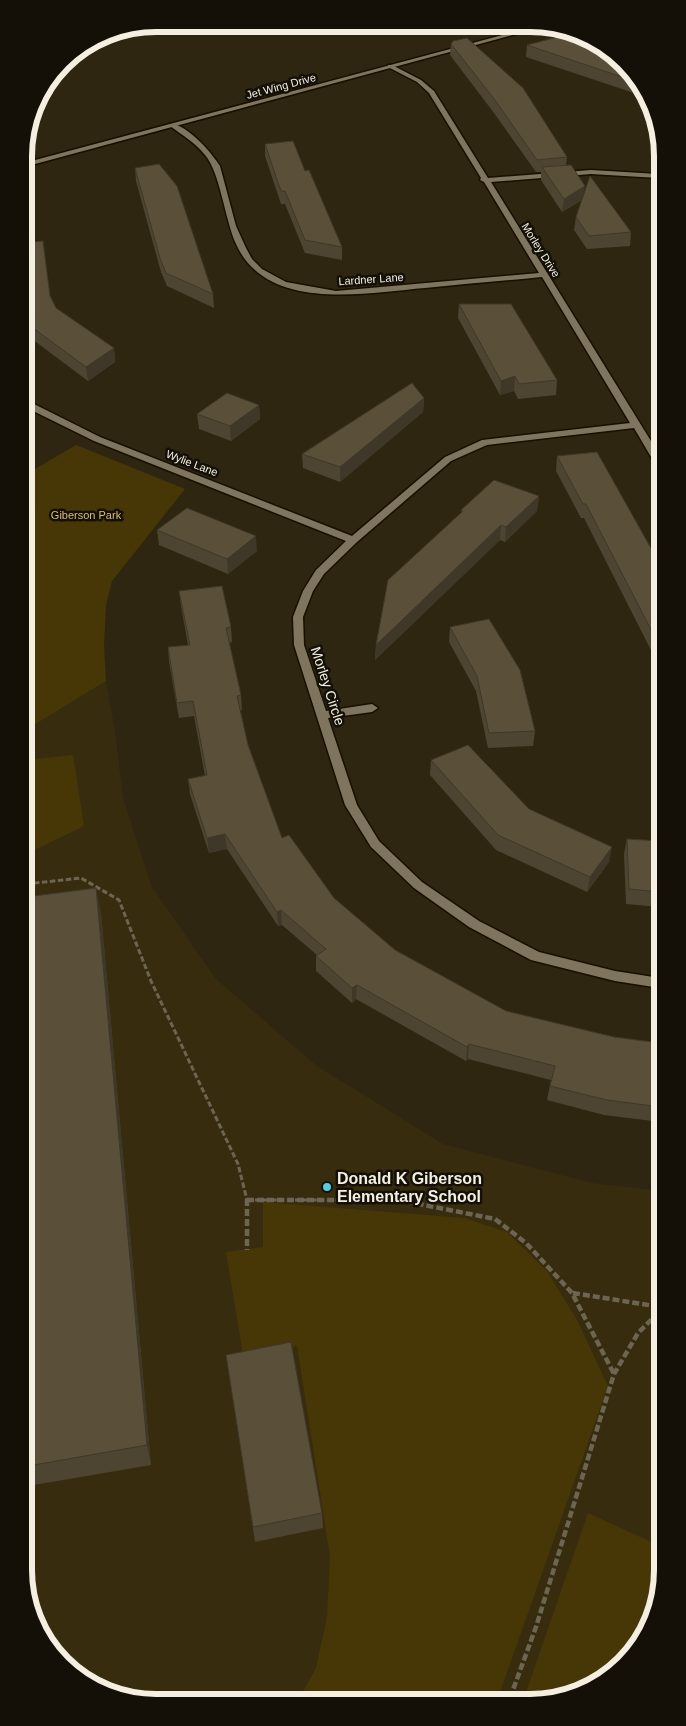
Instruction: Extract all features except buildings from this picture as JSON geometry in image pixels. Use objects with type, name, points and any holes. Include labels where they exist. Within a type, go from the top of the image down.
[{"type":"street","name":"Jet Wing Drive","points":[[33,162],[520,32]]},
{"type":"street","name":"Morley Drive","points":[[390,66],[419,81],[432,92],[484,180],[654,454]]},
{"type":"street","name":"Lardner Lane","points":[[172,125],[201,146],[211,156],[247,258],[260,271],[277,281],[304,289],[336,292],[543,275]]},
{"type":"street","points":[[484,180],[591,172],[654,176]]},
{"type":"street","name":"Wylie Lane","points":[[33,407],[96,439],[353,540]]},
{"type":"street","name":"Morley Circle","points":[[636,425],[485,442],[466,449],[448,459],[353,540],[320,572],[308,591],[298,617],[299,645],[351,805],[374,844],[418,885],[474,924],[536,956],[615,976],[653,982]]},
{"type":"street","points":[[322,715],[372,708]]},
{"type":"path","points":[[32,883],[81,878],[119,900],[151,981],[238,1164],[247,1200],[247,1250]]},
{"type":"path","points":[[247,1200],[399,1200],[495,1219],[526,1243],[572,1293],[614,1374]]},
{"type":"path","points":[[572,1293],[653,1308]]},
{"type":"path","points":[[511,1694],[536,1627],[614,1374],[638,1333],[653,1317]]},
{"type":"shaded area","name":"Donald K Giberson Elementary School","points":[[106,681],[115,731],[123,798],[152,887],[216,979],[317,1066],[443,1144],[592,1183],[653,1190],[653,1577],[647,1609],[637,1631],[617,1657],[598,1673],[569,1687],[529,1694],[157,1694],[117,1687],[88,1673],[69,1657],[49,1631],[37,1601],[32,1569],[33,726]]},
{"type":"green space","name":"Giberson Park","points":[[76,445],[185,489],[112,581],[106,605],[104,646],[106,681],[33,726],[33,470]]},
{"type":"green space","points":[[73,755],[84,826],[33,851],[33,759]]},
{"type":"green space","points":[[263,1202],[464,1218],[507,1232],[547,1271],[577,1320],[608,1386],[499,1694],[302,1694],[316,1668],[327,1617],[330,1556],[297,1346],[243,1355],[226,1252],[263,1247]]},
{"type":"green space","points":[[588,1513],[653,1543],[651,1594],[644,1617],[628,1645],[611,1663],[584,1681],[561,1689],[525,1694]]},
{"type":"place","name":"Donald K Giberson Elementary School","points":[[327,1187]]}]
